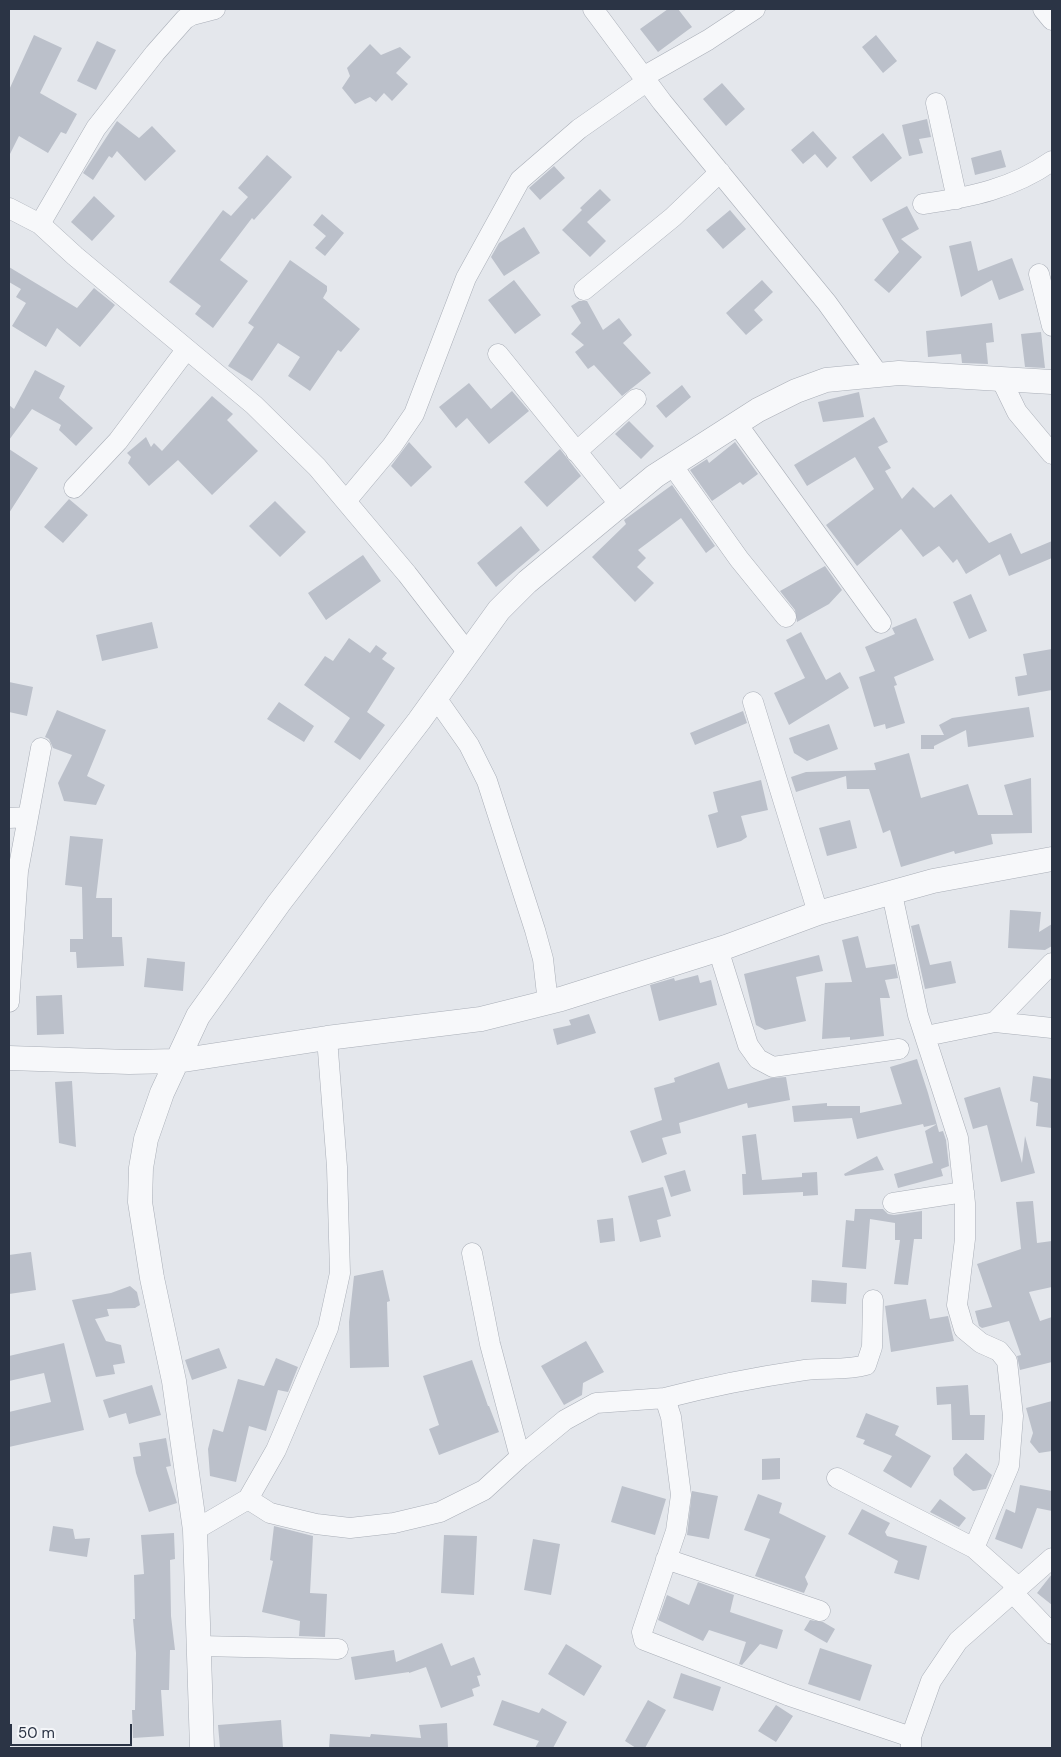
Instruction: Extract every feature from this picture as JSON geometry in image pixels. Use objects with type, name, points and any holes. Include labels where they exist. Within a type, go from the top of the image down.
[{"type":"street","points":[[40,224],[96,128],[155,53],[191,12],[215,9]]},
{"type":"street","points":[[593,9],[644,79],[827,302],[879,375]]},
{"type":"street","points":[[346,501],[392,446],[414,414],[466,278],[520,180],[579,129],[644,79],[755,9]]},
{"type":"street","points":[[1043,9],[1052,20]]},
{"type":"street","points":[[936,103],[957,199]]},
{"type":"street","points":[[923,204],[977,196],[1011,184],[1052,161]]},
{"type":"street","points":[[584,290],[673,217],[720,172]]},
{"type":"street","points":[[9,208],[40,224],[186,350],[254,404],[317,467],[407,574],[468,653]]},
{"type":"street","points":[[1039,274],[1052,326]]},
{"type":"street","points":[[74,488],[118,441],[186,350]]},
{"type":"street","points":[[498,354],[620,505]]},
{"type":"street","points":[[202,1748],[195,1530],[174,1380],[152,1278],[140,1202],[141,1168],[146,1138],[162,1093],[198,1016],[279,903],[436,698],[499,610],[527,582],[620,505],[672,465],[796,390],[818,383],[899,373],[1052,382]]},
{"type":"street","points":[[1001,380],[1017,412],[1052,454]]},
{"type":"street","points":[[576,452],[636,399]]},
{"type":"street","points":[[737,424],[881,623]]},
{"type":"street","points":[[672,465],[739,559],[786,617]]},
{"type":"street","points":[[436,698],[469,745],[486,781],[535,930],[543,960],[548,1002]]},
{"type":"street","points":[[753,702],[818,913]]},
{"type":"street","points":[[9,1002],[18,871],[18,818],[41,748]]},
{"type":"street","points":[[9,1058],[129,1062],[177,1061],[326,1038],[481,1019],[548,1002],[718,949],[818,913],[892,894],[933,881],[1052,859]]},
{"type":"street","points":[[892,894],[918,1015],[958,1138],[964,1192],[965,1239],[957,1304],[964,1329],[981,1343],[999,1351],[1008,1361],[1013,1416],[1009,1466],[974,1548]]},
{"type":"street","points":[[718,949],[748,1045],[758,1059],[773,1067],[899,1049]]},
{"type":"street","points":[[995,1022],[1052,963]]},
{"type":"street","points":[[926,1036],[995,1022],[1052,1028]]},
{"type":"street","points":[[195,1530],[248,1499],[276,1450],[328,1328],[340,1273],[337,1167],[326,1038]]},
{"type":"street","points":[[893,1203],[964,1192]]},
{"type":"street","points":[[472,1253],[490,1344],[520,1457]]},
{"type":"street","points":[[248,1499],[270,1512],[316,1524],[350,1528],[394,1523],[440,1512],[484,1490],[565,1420],[596,1403],[665,1398],[708,1387],[808,1369],[855,1368],[866,1365],[872,1347],[873,1300]]},
{"type":"street","points":[[665,1398],[671,1416],[681,1495],[676,1531],[642,1632],[644,1640],[911,1743],[931,1681],[958,1641],[1052,1558]]},
{"type":"street","points":[[837,1478],[974,1548],[1015,1589],[1052,1634]]},
{"type":"street","points":[[666,1559],[820,1611]]},
{"type":"street","points":[[199,1646],[338,1649]]},
{"type":"building","points":[[668,9],[678,9],[692,27],[658,52],[640,29]]},
{"type":"building","points":[[34,35],[62,48],[40,93],[77,114],[66,134],[61,132],[48,153],[19,136],[9,156],[9,90]]},
{"type":"building","points":[[876,35],[897,61],[883,73],[862,47]]},
{"type":"building","points":[[97,41],[116,50],[96,90],[77,81]]},
{"type":"building","points":[[370,44],[381,55],[400,47],[411,57],[396,73],[408,84],[392,101],[384,93],[376,102],[370,97],[355,104],[342,88],[350,76],[347,68]]},
{"type":"building","points":[[722,83],[745,109],[726,126],[703,99]]},
{"type":"building","points":[[927,119],[931,137],[919,139],[923,153],[909,156],[902,125]]},
{"type":"building","points":[[117,121],[139,138],[152,126],[176,151],[145,181],[117,151],[112,158],[109,156],[93,180],[83,173]]},
{"type":"building","points":[[813,131],[837,158],[827,168],[815,154],[803,164],[791,150]]},
{"type":"building","points":[[883,133],[902,158],[871,182],[852,157]]},
{"type":"building","points":[[1001,150],[1006,167],[975,175],[971,158]]},
{"type":"building","points":[[267,155],[292,177],[254,220],[252,218],[220,260],[248,281],[213,328],[195,314],[201,306],[169,282],[223,210],[231,216],[248,197],[238,188]]},
{"type":"building","points":[[554,166],[565,178],[540,200],[529,188]]},
{"type":"building","points":[[600,189],[611,200],[587,222],[606,241],[590,257],[562,230],[582,210],[580,208]]},
{"type":"building","points":[[94,196],[115,216],[92,241],[71,222]]},
{"type":"building","points":[[907,206],[919,229],[901,239],[922,257],[889,293],[874,280],[899,252],[882,219]]},
{"type":"building","points":[[730,210],[746,229],[723,249],[706,230]]},
{"type":"building","points":[[322,214],[344,233],[325,256],[315,248],[326,236],[313,225]]},
{"type":"building","points":[[524,227],[540,253],[504,276],[491,257],[499,243]]},
{"type":"building","points":[[971,241],[978,271],[1012,258],[1024,290],[999,300],[992,280],[961,297],[949,246]]},
{"type":"building","points":[[290,260],[327,286],[327,291],[323,298],[360,329],[341,352],[338,350],[310,391],[288,376],[300,357],[278,343],[252,381],[228,366],[254,327],[248,323]]},
{"type":"building","points":[[9,267],[77,308],[94,288],[115,305],[80,347],[57,328],[46,347],[12,326],[26,303],[16,297],[21,289],[9,282]]},
{"type":"building","points":[[514,280],[541,315],[515,334],[488,300]]},
{"type":"building","points":[[762,280],[773,292],[754,310],[763,320],[746,335],[726,313]]},
{"type":"building","points":[[579,301],[587,301],[603,330],[619,318],[632,335],[623,343],[651,373],[622,396],[594,365],[588,369],[575,352],[584,345],[571,334],[581,323],[571,306]]},
{"type":"building","points":[[992,323],[994,342],[986,343],[988,364],[962,363],[961,354],[928,357],[926,331]]},
{"type":"building","points":[[1041,332],[1045,368],[1025,367],[1021,334]]},
{"type":"building","points":[[35,370],[65,386],[59,398],[93,428],[76,446],[59,430],[61,425],[32,409],[9,440],[9,405],[14,409]]},
{"type":"building","points":[[469,383],[491,409],[512,391],[529,411],[489,444],[467,418],[456,428],[439,407]]},
{"type":"building","points":[[682,385],[691,397],[666,418],[656,406]]},
{"type":"building","points":[[859,392],[864,417],[823,422],[818,402]]},
{"type":"building","points":[[212,396],[233,414],[227,420],[258,451],[212,495],[178,460],[149,486],[128,463],[131,457],[127,453],[146,437],[151,447],[154,443],[162,451]]},
{"type":"building","points":[[874,417],[888,442],[878,447],[891,468],[885,471],[902,499],[913,487],[934,508],[951,494],[989,543],[1011,533],[1021,554],[1052,541],[1052,558],[1009,576],[1000,554],[966,574],[957,559],[953,563],[939,546],[923,557],[901,529],[857,566],[826,525],[874,489],[855,457],[807,486],[794,465]]},
{"type":"building","points":[[629,421],[654,446],[641,459],[615,434]]},
{"type":"building","points":[[409,442],[432,467],[411,487],[391,466]]},
{"type":"building","points":[[735,442],[758,474],[743,485],[740,482],[712,501],[690,470],[707,459],[709,463]]},
{"type":"building","points":[[9,449],[38,468],[9,513]]},
{"type":"building","points":[[560,449],[581,476],[547,507],[524,482]]},
{"type":"building","points":[[672,485],[715,546],[706,553],[681,518],[638,550],[646,558],[637,567],[654,583],[635,602],[592,557],[626,524],[624,520]]},
{"type":"building","points":[[69,499],[88,515],[63,543],[44,527]]},
{"type":"building","points":[[275,501],[306,532],[280,557],[249,526]]},
{"type":"building","points":[[521,526],[540,550],[496,587],[477,563]]},
{"type":"building","points":[[363,555],[381,581],[326,620],[308,593]]},
{"type":"building","points":[[825,566],[842,590],[829,604],[797,622],[795,610],[780,591]]},
{"type":"building","points":[[971,594],[987,631],[969,639],[953,602]]},
{"type":"building","points":[[916,618],[934,660],[894,677],[897,685],[894,686],[905,723],[886,729],[885,724],[874,727],[859,677],[875,671],[865,647],[895,634],[892,628]]},
{"type":"building","points":[[152,622],[158,648],[102,661],[96,635]]},
{"type":"building","points":[[801,632],[826,680],[840,672],[849,688],[789,725],[774,693],[805,678],[786,640]]},
{"type":"building","points":[[349,638],[370,653],[376,645],[387,653],[382,659],[395,668],[367,712],[385,725],[360,760],[334,742],[350,718],[304,685],[325,656],[333,661]]},
{"type":"building","points":[[1052,649],[1052,690],[1018,696],[1015,677],[1027,675],[1023,654]]},
{"type":"building","points":[[9,682],[33,687],[27,716],[9,712]]},
{"type":"building","points":[[279,702],[314,726],[304,742],[267,719]]},
{"type":"building","points":[[1029,707],[1034,737],[968,747],[966,730],[934,746],[934,749],[921,749],[921,735],[944,735],[939,725],[952,718]]},
{"type":"building","points":[[57,710],[106,730],[87,776],[105,785],[96,805],[64,801],[58,783],[72,755],[53,748],[49,739],[45,737]]},
{"type":"building","points":[[743,711],[747,723],[695,745],[690,733]]},
{"type":"building","points":[[829,724],[838,749],[807,761],[794,753],[789,738]]},
{"type":"building","points":[[909,753],[921,798],[968,784],[978,815],[1013,815],[1004,785],[1031,778],[1032,833],[991,834],[993,844],[955,854],[954,851],[901,867],[890,830],[883,833],[869,789],[847,789],[846,776],[796,792],[791,777],[806,772],[876,770],[874,763]]},
{"type":"building","points":[[761,780],[768,810],[741,816],[747,837],[741,841],[717,848],[708,815],[718,812],[713,792]]},
{"type":"building","points":[[850,820],[857,848],[827,856],[819,828]]},
{"type":"building","points":[[70,836],[103,839],[96,898],[112,898],[112,937],[122,937],[124,966],[77,968],[76,952],[70,952],[70,939],[83,939],[82,887],[65,885]]},
{"type":"building","points":[[1010,910],[1041,912],[1039,932],[1052,924],[1052,946],[1045,950],[1008,948]]},
{"type":"building","points":[[919,924],[930,965],[951,961],[956,983],[925,989],[911,926]]},
{"type":"building","points":[[858,936],[866,968],[895,964],[898,978],[885,980],[890,998],[880,998],[884,1036],[850,1040],[850,1037],[822,1039],[825,983],[852,982],[842,940]]},
{"type":"building","points":[[819,955],[823,971],[796,977],[806,1021],[765,1030],[756,1025],[744,974]]},
{"type":"building","points":[[147,958],[185,962],[183,991],[144,987]]},
{"type":"building","points":[[698,975],[700,983],[711,980],[717,1005],[659,1021],[650,985],[674,978],[675,981]]},
{"type":"building","points":[[62,995],[64,1034],[37,1035],[36,996]]},
{"type":"building","points":[[589,1014],[596,1033],[557,1045],[553,1029],[571,1025],[569,1020]]},
{"type":"building","points":[[917,1059],[937,1124],[924,1127],[923,1124],[857,1139],[852,1118],[794,1122],[792,1106],[827,1103],[827,1106],[860,1106],[860,1113],[902,1104],[890,1067]]},
{"type":"building","points":[[719,1062],[728,1089],[771,1078],[786,1077],[790,1100],[748,1108],[747,1103],[679,1123],[681,1133],[662,1138],[667,1154],[642,1163],[630,1131],[662,1120],[654,1088],[675,1082],[674,1078]]},
{"type":"building","points":[[1033,1076],[1052,1079],[1052,1128],[1036,1126],[1038,1103],[1030,1101]]},
{"type":"building","points":[[72,1081],[76,1147],[59,1143],[55,1082]]},
{"type":"building","points":[[1000,1087],[1022,1163],[1025,1136],[1035,1173],[1001,1182],[987,1125],[973,1129],[964,1098]]},
{"type":"building","points":[[937,1124],[939,1132],[943,1131],[946,1140],[949,1166],[941,1169],[943,1176],[898,1188],[894,1174],[933,1163],[925,1131]]},
{"type":"building","points":[[756,1134],[762,1180],[802,1177],[802,1173],[817,1172],[818,1195],[803,1196],[803,1192],[743,1195],[742,1174],[746,1174],[742,1136]]},
{"type":"building","points":[[877,1156],[884,1170],[845,1176],[844,1174]]},
{"type":"building","points":[[685,1170],[691,1191],[671,1197],[664,1176]]},
{"type":"building","points":[[663,1187],[671,1216],[657,1220],[661,1237],[640,1242],[628,1196]]},
{"type":"building","points":[[1033,1201],[1037,1243],[1052,1241],[1052,1287],[1029,1292],[1040,1321],[1052,1317],[1052,1362],[1020,1370],[1017,1356],[1021,1355],[1009,1321],[982,1328],[979,1326],[975,1311],[992,1307],[977,1264],[1021,1249],[1016,1202]]},
{"type":"building","points":[[855,1209],[883,1209],[888,1214],[894,1215],[922,1211],[922,1239],[914,1239],[908,1285],[894,1284],[900,1240],[895,1240],[895,1223],[870,1219],[866,1269],[842,1267],[846,1220],[854,1221]]},
{"type":"building","points":[[613,1218],[615,1241],[600,1243],[597,1220]]},
{"type":"building","points":[[31,1252],[36,1290],[9,1294],[9,1255]]},
{"type":"building","points":[[383,1270],[390,1301],[387,1302],[389,1367],[350,1368],[349,1322],[354,1276]]},
{"type":"building","points":[[812,1280],[847,1283],[846,1304],[811,1302]]},
{"type":"building","points":[[130,1286],[137,1292],[140,1305],[135,1308],[107,1309],[109,1316],[95,1319],[106,1341],[121,1345],[125,1363],[113,1365],[115,1374],[96,1377],[72,1300],[111,1293]]},
{"type":"building","points":[[926,1299],[930,1319],[948,1316],[954,1341],[891,1352],[885,1306]]},
{"type":"building","points":[[586,1341],[604,1372],[583,1383],[582,1395],[564,1405],[541,1366]]},
{"type":"building","points":[[64,1343],[84,1430],[9,1447],[9,1412],[51,1402],[44,1373],[9,1381],[9,1356]]},
{"type":"building","points":[[219,1348],[227,1368],[192,1380],[185,1360]]},
{"type":"building","points":[[276,1358],[298,1367],[288,1392],[278,1390],[266,1431],[249,1426],[236,1482],[210,1476],[208,1449],[213,1429],[223,1432],[238,1379],[264,1386]]},
{"type":"building","points":[[472,1360],[499,1432],[439,1455],[429,1429],[439,1425],[423,1376]]},
{"type":"building","points":[[152,1385],[161,1415],[129,1424],[126,1413],[109,1418],[103,1400]]},
{"type":"building","points":[[968,1385],[970,1415],[985,1415],[984,1440],[952,1440],[951,1404],[937,1405],[936,1387]]},
{"type":"building","points":[[1052,1401],[1052,1451],[1039,1453],[1030,1442],[1033,1433],[1026,1408]]},
{"type":"building","points":[[866,1413],[899,1426],[895,1435],[931,1456],[911,1488],[883,1471],[892,1456],[863,1444],[865,1440],[856,1437]]},
{"type":"building","points":[[166,1438],[171,1466],[166,1467],[177,1503],[149,1512],[136,1473],[133,1457],[141,1456],[139,1443]]},
{"type":"building","points":[[966,1453],[992,1475],[986,1489],[973,1491],[954,1475],[953,1468]]},
{"type":"building","points":[[780,1458],[780,1479],[762,1480],[762,1459]]},
{"type":"building","points":[[1020,1485],[1052,1491],[1052,1511],[1037,1508],[1022,1549],[995,1539],[1006,1509],[1015,1513]]},
{"type":"building","points":[[622,1486],[666,1499],[655,1535],[611,1522]]},
{"type":"building","points":[[692,1491],[718,1496],[709,1539],[687,1535]]},
{"type":"building","points":[[758,1494],[782,1503],[779,1513],[826,1536],[805,1577],[808,1584],[804,1593],[755,1576],[770,1539],[744,1530]]},
{"type":"building","points":[[940,1499],[966,1518],[959,1527],[930,1512]]},
{"type":"building","points":[[862,1509],[890,1523],[885,1532],[887,1536],[927,1546],[919,1580],[894,1573],[898,1561],[848,1534]]},
{"type":"building","points":[[53,1526],[73,1529],[75,1539],[90,1538],[87,1557],[49,1551]]},
{"type":"building","points":[[274,1526],[313,1536],[310,1593],[327,1594],[325,1637],[299,1636],[300,1621],[262,1612],[273,1561],[270,1560]]},
{"type":"building","points":[[174,1533],[175,1559],[170,1560],[171,1616],[175,1650],[170,1650],[169,1690],[161,1690],[164,1736],[133,1738],[132,1710],[135,1710],[136,1653],[133,1619],[135,1619],[134,1575],[144,1574],[141,1535]]},
{"type":"building","points":[[444,1535],[477,1536],[474,1595],[441,1593]]},
{"type":"building","points":[[533,1539],[560,1544],[551,1595],[524,1590]]},
{"type":"building","points":[[1052,1574],[1052,1605],[1037,1593]]},
{"type":"building","points":[[698,1582],[734,1595],[730,1612],[783,1630],[777,1649],[760,1644],[742,1665],[739,1664],[746,1642],[709,1630],[703,1641],[658,1620],[667,1595],[689,1605]]},
{"type":"building","points":[[810,1620],[823,1622],[835,1629],[827,1643],[804,1630]]},
{"type":"building","points":[[442,1643],[451,1666],[474,1657],[481,1675],[477,1676],[480,1686],[472,1689],[474,1696],[441,1708],[426,1667],[409,1673],[355,1680],[351,1657],[394,1650],[396,1662]]},
{"type":"building","points":[[566,1644],[602,1666],[584,1696],[548,1674]]},
{"type":"building","points":[[820,1648],[872,1665],[860,1701],[808,1684]]},
{"type":"building","points":[[681,1673],[721,1687],[713,1711],[673,1698]]},
{"type":"building","points":[[502,1700],[539,1713],[542,1708],[567,1722],[553,1748],[535,1748],[539,1741],[493,1725]]},
{"type":"building","points":[[648,1700],[666,1710],[645,1748],[636,1748],[625,1741]]},
{"type":"building","points":[[776,1705],[793,1716],[776,1742],[758,1731]]},
{"type":"building","points":[[281,1720],[283,1748],[220,1748],[218,1725]]},
{"type":"building","points":[[447,1723],[448,1748],[329,1748],[330,1734],[370,1737],[371,1734],[421,1738],[419,1725]]}]
